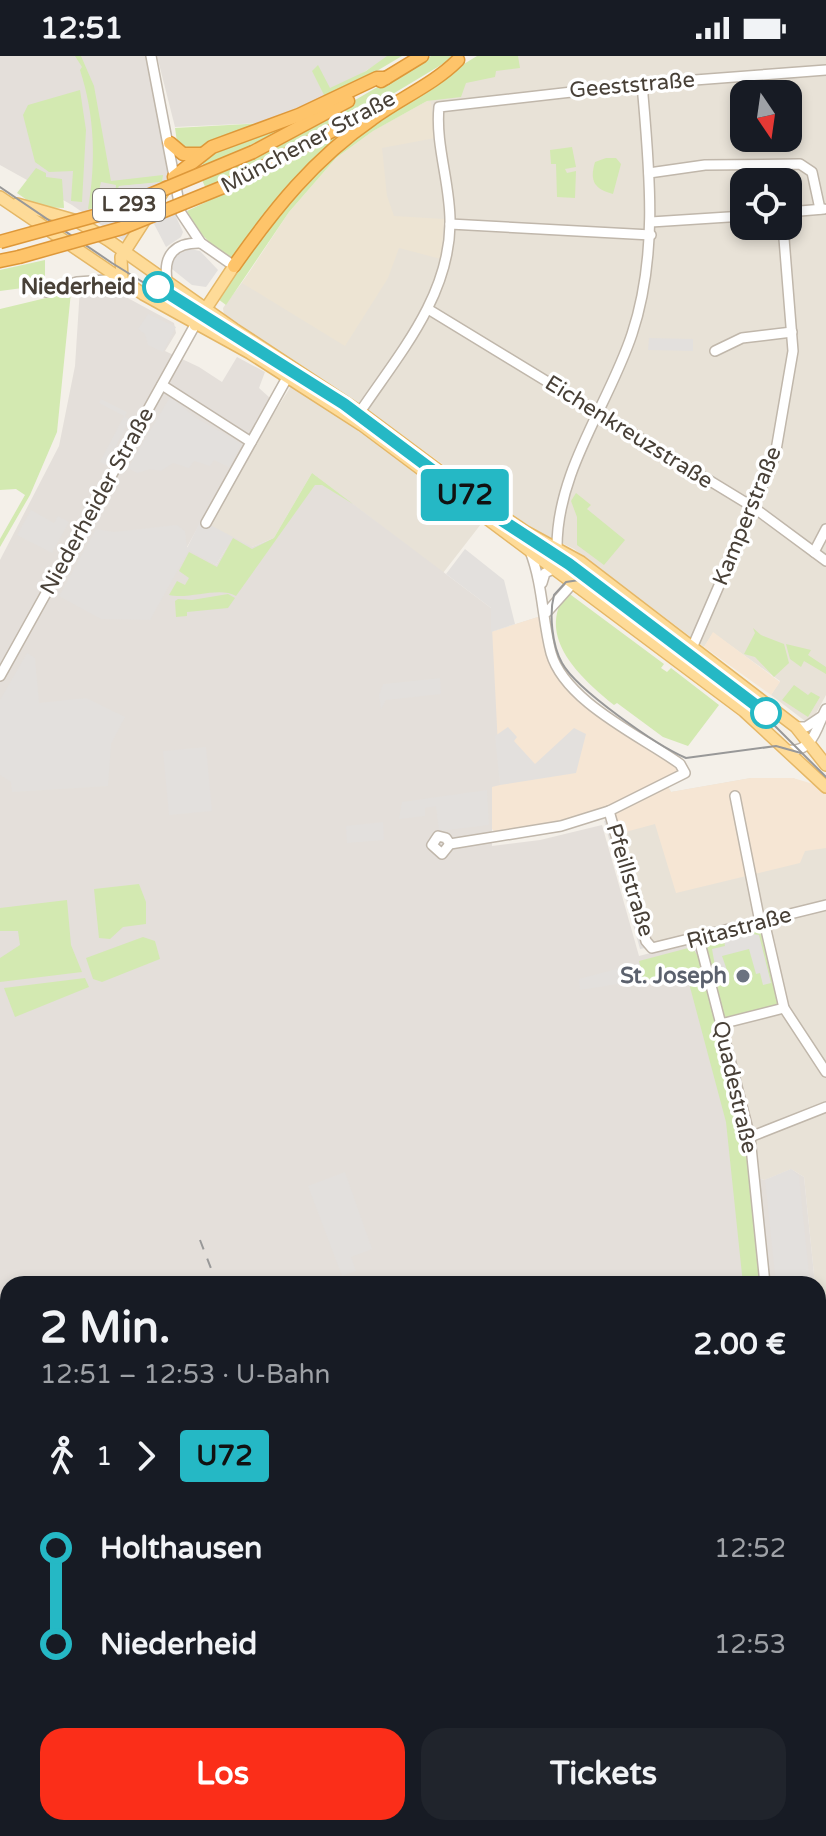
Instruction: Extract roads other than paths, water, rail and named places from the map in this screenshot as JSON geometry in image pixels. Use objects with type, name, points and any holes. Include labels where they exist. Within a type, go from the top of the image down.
[{"type":"highway","name":"Münchener Straße","points":[[0,242],[109,212],[253,152],[422,56]]},
{"type":"highway","name":"Münchener Straße","points":[[0,261],[122,228],[233,183],[342,128],[462,58]]},
{"type":"highway","name":"L 293","points":[[234,266],[277,206],[307,172],[371,119],[443,76],[462,58]]},
{"type":"highway","name":"L 293","points":[[174,177],[200,154],[328,103],[377,78],[386,78]]},
{"type":"highway","points":[[170,143],[183,154],[200,154]]},
{"type":"main road","points":[[105,268],[126,251],[174,177]]},
{"type":"main road","points":[[2,199],[195,325],[288,376],[362,425],[746,712],[826,787]]},
{"type":"main road","points":[[2,199],[77,221],[126,251],[206,310],[360,412],[469,493],[526,532],[557,547],[796,727],[826,765]]},
{"type":"main road","points":[[108,240],[130,235],[144,224]]},
{"type":"main road","points":[[122,279],[126,251]]},
{"type":"main road","points":[[195,325],[234,266]]},
{"type":"main road","points":[[653,641],[668,643],[670,630]]},
{"type":"street","points":[[151,56],[181,213],[201,243],[234,266]]},
{"type":"street","name":"Geeststraße","points":[[450,224],[439,107],[642,84],[826,70]]},
{"type":"street","points":[[557,547],[564,500],[635,327],[651,235],[642,84]]},
{"type":"street","points":[[649,173],[705,165],[800,164],[812,172],[823,209],[802,211]]},
{"type":"street","points":[[651,222],[730,217]]},
{"type":"street","points":[[362,425],[360,412],[428,309],[444,270],[450,224],[651,235]]},
{"type":"street","name":"Kamperstraße","points":[[692,648],[775,456],[793,361],[784,240]]},
{"type":"street","points":[[167,280],[166,262],[172,250],[182,244],[201,243]]},
{"type":"street","points":[[222,259],[224,283]]},
{"type":"street","points":[[46,292],[77,282],[105,268]]},
{"type":"street","points":[[77,282],[122,279]]},
{"type":"street","name":"Eichenkreuzstraße","points":[[428,309],[597,416],[753,507],[826,561]]},
{"type":"street","name":"Niederheider Straße","points":[[0,676],[195,325]]},
{"type":"street","points":[[715,351],[742,338],[792,332]]},
{"type":"street","points":[[206,523],[288,376]]},
{"type":"street","points":[[162,385],[251,442]]},
{"type":"street","points":[[814,552],[826,529]]},
{"type":"street","points":[[450,844],[542,830],[609,811],[685,773],[680,764],[569,685],[551,653],[542,583],[529,548]]},
{"type":"street","points":[[542,583],[545,573],[556,568],[571,563],[583,566]]},
{"type":"street","points":[[547,612],[573,583]]},
{"type":"street","points":[[786,750],[795,751],[809,742],[822,724],[824,713]]},
{"type":"street","points":[[796,727],[806,727],[824,713]]},
{"type":"street","points":[[735,796],[784,1008],[826,1072]]},
{"type":"street","name":"Pfeillstraße","points":[[609,811],[646,941],[652,948]]},
{"type":"street","name":"Ritastraße","points":[[652,948],[699,939],[826,905]]},
{"type":"street","name":"Quadestraße","points":[[699,939],[750,1137],[764,1276]]},
{"type":"street","points":[[721,1024],[784,1008]]},
{"type":"street","points":[[750,1137],[826,1107]]},
{"type":"tram line","points":[[0,187],[112,263],[325,395],[484,513],[552,556],[767,718],[826,777]]},
{"type":"tram line","points":[[586,579],[566,582],[554,595],[552,629],[562,663],[600,701],[686,758],[776,746],[801,753]]},
{"type":"railway","points":[[200,1240],[214,1276]]},
{"type":"metro line","name":"U72","points":[[158,287],[344,404],[483,508],[569,564],[766,713]]},
{"type":"place","name":"Niederheid","points":[[158,287]]},
{"type":"place","name":"St. Joseph","points":[[743,976]]}]
